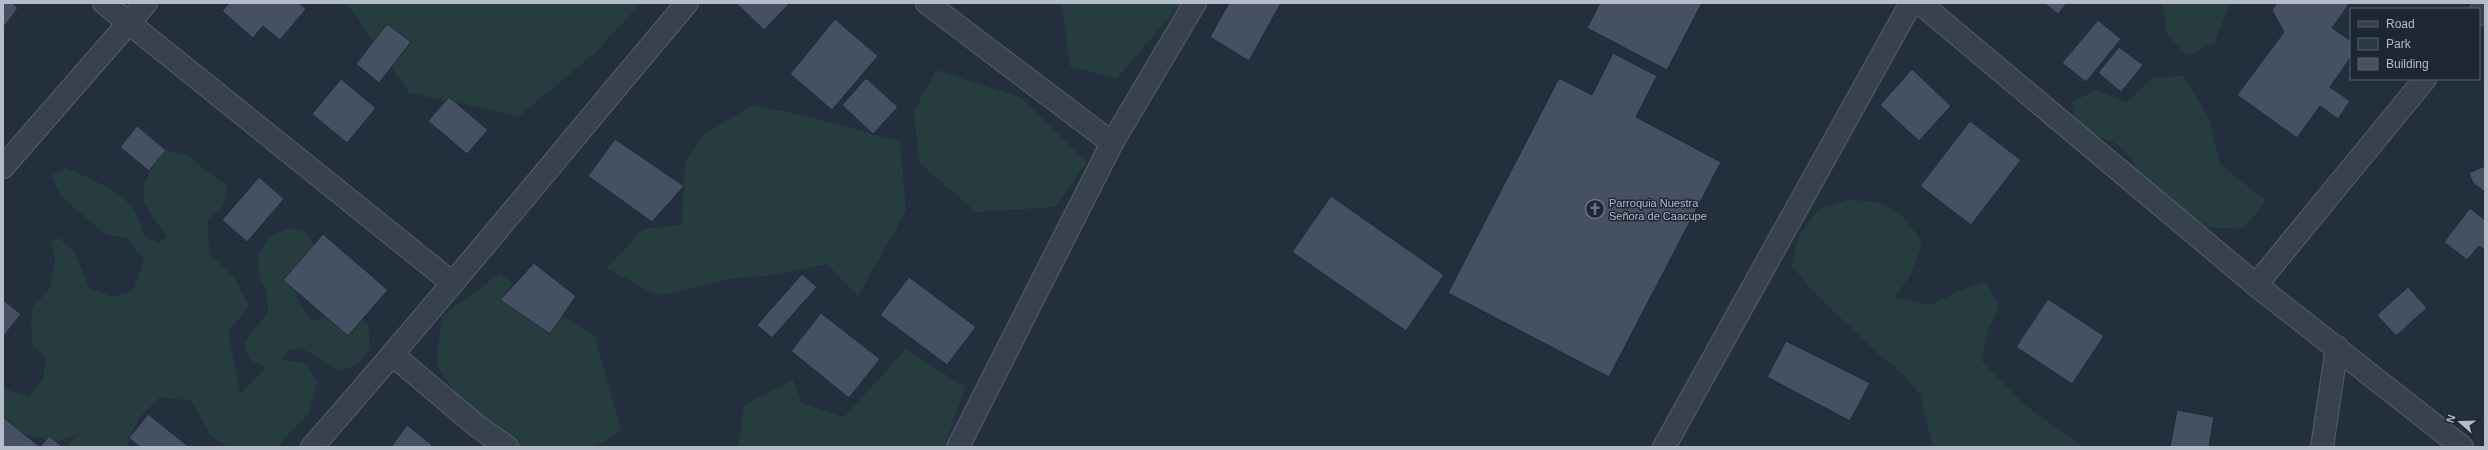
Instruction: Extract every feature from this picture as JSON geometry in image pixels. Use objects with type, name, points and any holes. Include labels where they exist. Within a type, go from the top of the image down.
[{"type":"street","points":[[104,3],[451,282]]},
{"type":"street","points":[[3,168],[146,3]]},
{"type":"street","points":[[312,447],[393,355],[451,282],[687,3]]},
{"type":"street","points":[[927,3],[1112,143]]},
{"type":"street","points":[[958,447],[1112,143],[1195,3]]},
{"type":"street","points":[[1664,447],[1911,3]]},
{"type":"street","points":[[1920,3],[2256,285],[2337,347],[2462,447]]},
{"type":"street","points":[[2256,285],[2424,80]]},
{"type":"street","points":[[2322,447],[2337,347]]},
{"type":"street","points":[[393,355],[477,426],[507,447]]},
{"type":"green space","points":[[344,3],[641,3],[594,54],[519,116],[409,93],[353,11]]},
{"type":"green space","points":[[1061,3],[1182,3],[1116,79],[1070,66]]},
{"type":"green space","points":[[2162,3],[2230,3],[2214,43],[2186,56],[2167,34]]},
{"type":"green space","points":[[936,70],[1022,98],[1087,162],[1055,207],[976,212],[919,163],[914,111]]},
{"type":"green space","points":[[2183,76],[2208,116],[2221,165],[2266,201],[2243,229],[2207,227],[2185,210],[2141,184],[2131,157],[2113,142],[2079,130],[2071,103],[2095,90],[2127,102],[2153,78]]},
{"type":"green space","points":[[752,105],[801,115],[900,141],[906,211],[858,296],[827,264],[781,274],[731,279],[657,296],[607,268],[643,229],[682,225],[685,163],[702,136]]},
{"type":"green space","points":[[166,150],[186,155],[228,187],[223,206],[208,220],[209,253],[234,277],[249,306],[228,332],[240,393],[266,367],[250,360],[244,343],[268,312],[267,293],[259,276],[258,257],[269,236],[290,228],[305,232],[314,245],[296,296],[311,320],[344,313],[355,314],[368,324],[370,349],[357,365],[341,371],[301,348],[287,351],[282,360],[306,363],[317,382],[309,414],[284,438],[279,447],[229,447],[211,436],[192,401],[160,397],[138,419],[127,447],[67,447],[77,434],[56,442],[3,429],[3,390],[5,389],[29,397],[43,380],[46,357],[33,347],[31,325],[33,307],[50,288],[55,261],[51,242],[58,238],[74,250],[89,288],[113,297],[133,291],[144,260],[126,238],[107,235],[60,195],[51,176],[65,168],[93,180],[113,191],[122,197],[134,210],[145,236],[158,243],[167,236],[149,212],[143,193],[149,174]]},
{"type":"green space","points":[[1847,200],[1874,202],[1892,208],[1907,221],[1922,243],[1912,272],[1895,298],[1931,305],[1958,291],[1986,281],[1999,307],[1987,332],[1982,361],[2026,406],[2079,443],[2081,447],[1933,447],[1920,394],[1901,372],[1878,354],[1812,290],[1792,266],[1799,235],[1819,209]]},
{"type":"green space","points":[[499,274],[595,336],[621,431],[594,447],[521,447],[477,426],[436,364],[442,316]]},
{"type":"green space","points":[[906,349],[965,387],[944,447],[738,447],[744,405],[793,380],[801,403],[844,417]]},
{"type":"building","points":[[3,3],[12,3],[18,8],[3,28]]},
{"type":"building","points":[[229,3],[299,3],[306,9],[280,40],[263,26],[253,38],[222,11]]},
{"type":"building","points":[[736,3],[790,3],[764,30]]},
{"type":"building","points":[[1229,3],[1281,3],[1249,61],[1210,37]]},
{"type":"building","points":[[1600,3],[1702,3],[1667,70],[1587,28]]},
{"type":"building","points":[[2044,3],[2067,3],[2058,14]]},
{"type":"building","points":[[2277,3],[2350,3],[2332,28],[2350,40],[2350,58],[2330,87],[2350,101],[2338,119],[2320,106],[2297,138],[2237,95],[2284,32],[2272,10]]},
{"type":"building","points":[[835,19],[878,56],[832,110],[790,74]]},
{"type":"building","points":[[2098,20],[2121,39],[2086,82],[2062,63]]},
{"type":"building","points":[[387,24],[411,42],[379,83],[356,64]]},
{"type":"building","points":[[2119,47],[2143,65],[2121,92],[2098,73]]},
{"type":"building","points":[[1613,53],[1657,76],[1636,117],[1721,162],[1609,377],[1448,293],[1559,78],[1592,95]]},
{"type":"building","points":[[1912,69],[1951,106],[1919,141],[1880,105]]},
{"type":"building","points":[[866,78],[898,107],[873,134],[842,105]]},
{"type":"building","points":[[341,79],[376,108],[347,143],[312,114]]},
{"type":"building","points":[[449,97],[488,130],[467,154],[428,121]]},
{"type":"building","points":[[1970,121],[2021,160],[1971,225],[1920,186]]},
{"type":"building","points":[[137,126],[166,150],[149,171],[120,147]]},
{"type":"building","points":[[615,139],[684,186],[652,222],[588,176]]},
{"type":"building","points":[[2485,166],[2485,192],[2473,183],[2469,173]]},
{"type":"building","points":[[259,177],[284,199],[247,242],[222,220]]},
{"type":"building","points":[[1331,196],[1444,275],[1406,331],[1292,252]]},
{"type":"building","points":[[2470,208],[2485,220],[2485,250],[2479,246],[2467,260],[2444,242]]},
{"type":"building","points":[[323,234],[388,290],[348,336],[283,280]]},
{"type":"building","points":[[534,263],[576,296],[550,334],[500,300]]},
{"type":"building","points":[[802,274],[817,287],[772,338],[757,325]]},
{"type":"building","points":[[909,277],[976,327],[947,365],[880,315]]},
{"type":"building","points":[[2408,287],[2427,308],[2396,336],[2377,315]]},
{"type":"building","points":[[2048,299],[2104,336],[2072,384],[2016,347]]},
{"type":"building","points":[[3,300],[21,314],[3,337]]},
{"type":"building","points":[[821,313],[880,359],[849,398],[791,351]]},
{"type":"building","points":[[1786,341],[1870,383],[1850,421],[1767,377]]},
{"type":"building","points":[[2177,410],[2214,417],[2209,447],[2170,447]]},
{"type":"building","points":[[148,414],[189,447],[140,447],[129,438]]},
{"type":"building","points":[[3,417],[40,447],[3,447]]},
{"type":"building","points":[[407,425],[432,445],[430,447],[391,447]]},
{"type":"building","points":[[49,436],[63,447],[40,447]]},
{"type":"place","name":"Parroquia Nuestra Señora de Caacupe","points":[[1595,209]]}]
